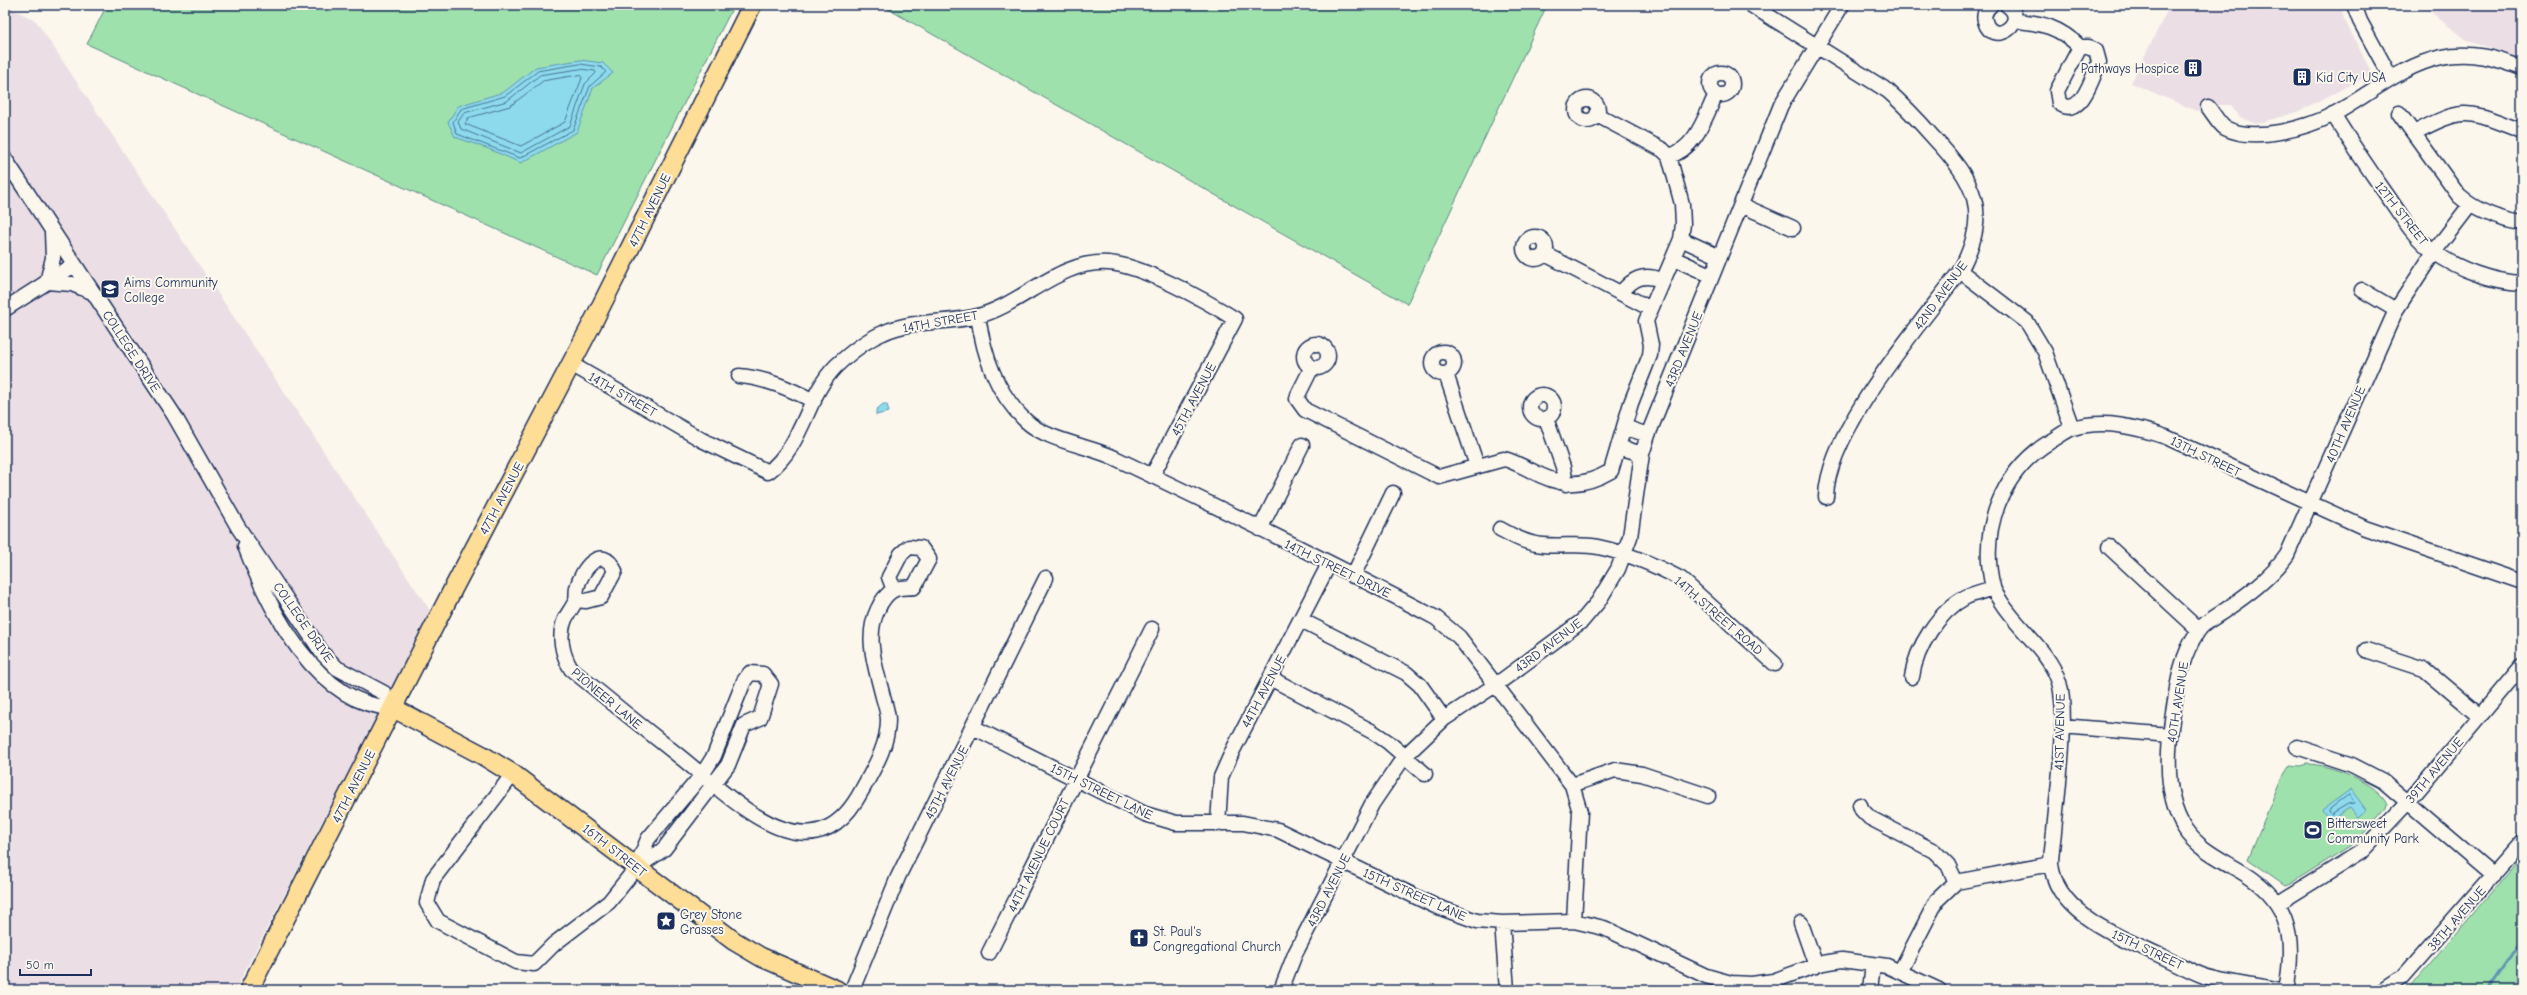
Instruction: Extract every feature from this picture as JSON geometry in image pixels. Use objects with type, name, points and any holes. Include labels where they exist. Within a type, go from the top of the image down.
[{"type":"main road","name":"47TH AVENUE","points":[[249,990],[571,364],[752,5]]},
{"type":"main road","name":"16TH STREET","points":[[393,708],[476,752],[513,774],[734,942],[761,957],[837,990]]},
{"type":"street","name":"42ND AVENUE","points":[[1751,5],[1896,98],[1964,173],[1974,193],[1977,213],[1975,239],[1960,271],[1869,394],[1836,454],[1829,470],[1826,497]]},
{"type":"street","name":"43RD AVENUE","points":[[1285,989],[1295,954],[1372,804],[1404,757],[1444,719],[1497,684],[1582,621],[1610,583],[1624,554],[1630,537],[1642,454],[1648,435],[1781,105],[1842,5]]},
{"type":"street","points":[[1986,6],[1985,23],[1991,31],[2006,32],[2015,21],[2013,10],[2008,5]]},
{"type":"street","points":[[2354,5],[2360,21],[2391,78]]},
{"type":"street","points":[[2015,21],[2040,23],[2068,36],[2080,47]]},
{"type":"street","points":[[2208,107],[2224,128],[2244,134],[2280,132],[2333,114],[2391,78],[2441,57],[2470,54],[2484,56],[2522,68]]},
{"type":"street","points":[[1669,156],[1680,153],[1691,142],[1716,94]]},
{"type":"street","points":[[2399,113],[2459,196],[2470,205],[2486,214],[2522,222]]},
{"type":"street","points":[[2414,133],[2446,116],[2460,113],[2476,114],[2522,131]]},
{"type":"street","name":"12TH STREET","points":[[2333,114],[2402,218],[2419,239],[2434,252],[2486,276],[2506,283],[2522,283]]},
{"type":"street","points":[[1312,366],[1297,399],[1304,410],[1439,477],[1504,459],[1550,481],[1566,484],[1578,484],[1611,471],[1624,426],[1650,355],[1651,345],[1646,321],[1681,238],[1683,224],[1682,204],[1669,156],[1663,150],[1597,115]]},
{"type":"street","name":"COLLEGE DRIVE","points":[[5,159],[174,416],[238,527],[324,654],[337,668],[384,693],[393,708]]},
{"type":"street","points":[[1741,205],[1793,228]]},
{"type":"street","name":"40TH AVENUE","points":[[2286,990],[2291,948],[2285,919],[2277,904],[2267,890],[2236,868],[2216,858],[2185,829],[2172,802],[2170,735],[2180,668],[2199,630],[2268,577],[2287,555],[2396,310],[2434,252],[2470,205]]},
{"type":"street","points":[[46,282],[53,258],[52,230]]},
{"type":"street","points":[[1681,238],[1720,256]]},
{"type":"street","points":[[1545,254],[1651,309]]},
{"type":"street","points":[[1673,258],[1712,276]]},
{"type":"street","name":"14TH STREET","points":[[571,364],[702,440],[768,472],[782,462],[800,432],[814,401],[835,367],[864,343],[883,333],[921,322],[978,316],[1015,300],[1062,272],[1084,264],[1108,263],[1131,267],[1164,281],[1223,311],[1235,319],[1233,322]]},
{"type":"street","points":[[5,309],[74,265]]},
{"type":"street","points":[[1912,677],[1914,664],[1938,621],[1950,609],[1966,597],[1993,588],[1990,528],[1997,503],[2008,482],[2024,461],[2040,447],[2072,428],[2045,352],[2027,322],[1960,271]]},
{"type":"street","points":[[1621,294],[1630,283],[1641,277],[1647,276],[1662,280]]},
{"type":"street","points":[[46,282],[72,284],[92,292]]},
{"type":"street","points":[[2362,290],[2396,310]]},
{"type":"street","name":"14TH STREET DRIVE","points":[[978,316],[990,368],[1002,394],[1027,422],[1050,434],[1115,458],[1260,529],[1436,618],[1459,637],[1497,684],[1572,786],[1580,812],[1574,921]]},
{"type":"street","name":"45TH AVENUE","points":[[1152,476],[1233,322]]},
{"type":"street","points":[[1446,374],[1476,466]]},
{"type":"street","points":[[739,376],[751,377],[783,386],[814,401]]},
{"type":"street","points":[[1546,418],[1563,467],[1566,484]]},
{"type":"street","name":"13TH STREET","points":[[2072,428],[2112,424],[2141,428],[2166,437],[2310,505],[2365,528],[2522,582]]},
{"type":"street","points":[[1624,426],[1648,435]]},
{"type":"street","points":[[1260,529],[1302,445]]},
{"type":"street","points":[[1619,447],[1642,454]]},
{"type":"street","points":[[1353,576],[1393,493]]},
{"type":"street","name":"14TH STREET ROAD","points":[[1500,529],[1529,542],[1543,545],[1598,546],[1624,554],[1681,579],[1775,664]]},
{"type":"street","points":[[2109,547],[2199,630]]},
{"type":"street","name":"44TH AVENUE","points":[[1218,824],[1221,777],[1233,750],[1329,564]]},
{"type":"street","name":"45TH AVENUE","points":[[852,990],[898,877],[1046,578]]},
{"type":"street","name":"41ST AVENUE","points":[[1993,588],[2019,627],[2054,670],[2062,698],[2062,726],[2051,864]]},
{"type":"street","name":"PIONEER LANE","points":[[576,600],[564,621],[562,636],[562,648],[570,669],[708,779],[772,826],[798,834],[826,828],[840,820],[853,808],[887,738],[888,718],[872,652],[872,638],[876,614],[882,602],[894,590]]},
{"type":"street","points":[[1301,620],[1406,673],[1420,685],[1444,719]]},
{"type":"street","name":"44TH AVENUE COURT","points":[[989,953],[1075,778],[1152,629]]},
{"type":"street","points":[[2366,650],[2410,663],[2424,669],[2480,716]]},
{"type":"street","name":"39TH AVENUE","points":[[2277,904],[2361,852],[2408,802],[2522,666]]},
{"type":"street","points":[[513,774],[433,879],[427,903],[438,921],[516,962],[534,964],[554,944],[609,902],[636,868],[648,839],[708,779],[728,765],[744,725],[760,718],[771,684],[764,674],[750,673],[744,681],[714,756],[708,779]]},
{"type":"street","points":[[1270,678],[1373,732],[1425,774]]},
{"type":"street","points":[[729,719],[744,725]]},
{"type":"street","points":[[2062,726],[2170,735]]},
{"type":"street","name":"15TH STREET LANE","points":[[973,727],[1145,814],[1165,821],[1255,825],[1278,830],[1456,915],[1477,921],[1502,923],[1574,921],[1604,928],[1706,976],[1751,987],[1816,966],[1842,960],[1873,964],[1900,972],[1939,990]]},
{"type":"street","points":[[2296,747],[2366,770],[2408,802],[2493,875]]},
{"type":"street","points":[[1572,786],[1615,770],[1642,774],[1708,796]]},
{"type":"street","points":[[1860,805],[1862,810],[1870,818],[1934,850],[1948,865],[1956,882]]},
{"type":"street","name":"38TH AVENUE","points":[[2384,990],[2402,978],[2522,840]]},
{"type":"street","points":[[1900,972],[1937,900],[1956,882],[2051,864]]},
{"type":"street","name":"15TH STREET","points":[[2051,864],[2064,894],[2072,906],[2089,920],[2203,975],[2276,990]]},
{"type":"street","points":[[1502,923],[1508,990]]},
{"type":"street","points":[[1801,923],[1816,966]]},
{"type":"street","points":[[1870,990],[1873,964]]},
{"type":"shaded area","name":"Aims Community College","points":[[5,5],[36,21],[431,612],[235,990],[5,990]]},
{"type":"shaded area","points":[[2170,5],[2341,5],[2344,19],[2371,71],[2370,75],[2297,112],[2256,124],[2240,117],[2231,105],[2217,105],[2206,115],[2131,83]]},
{"type":"shaded area","points":[[2415,5],[2522,5],[2522,58],[2467,41],[2431,12]]},
{"type":"green space","points":[[107,5],[734,5],[597,275],[87,44]]},
{"type":"green space","points":[[881,5],[1547,5],[1407,304]]},
{"type":"green space","name":"Bittersweet Community Park","points":[[2307,764],[2328,767],[2364,782],[2382,796],[2387,804],[2386,808],[2356,842],[2293,882],[2285,885],[2248,859],[2280,781],[2290,765],[2300,766]]},
{"type":"green space","points":[[2522,856],[2522,990],[2409,990],[2421,975]]},
{"type":"water","points":[[580,60],[603,63],[613,73],[593,88],[577,132],[521,163],[489,149],[455,137],[448,122],[458,106],[504,92],[536,67]]},
{"type":"water","points":[[883,404],[887,404],[889,412],[876,415],[876,410]]},
{"type":"water","points":[[2351,789],[2366,810],[2358,817],[2350,807],[2331,821],[2322,810]]},
{"type":"waterway","points":[[2488,990],[2522,940]]},
{"type":"place","name":"Pathways Hospice","points":[[2193,68]]},
{"type":"place","name":"Kid City USA","points":[[2302,77]]},
{"type":"place","name":"Aims Community College","points":[[110,289]]},
{"type":"place","name":"Bittersweet Community Park","points":[[2313,830]]},
{"type":"place","name":"Grey Stone Grasses","points":[[666,921]]},
{"type":"place","name":"St. Paul's Congregational Church","points":[[1139,938]]}]
